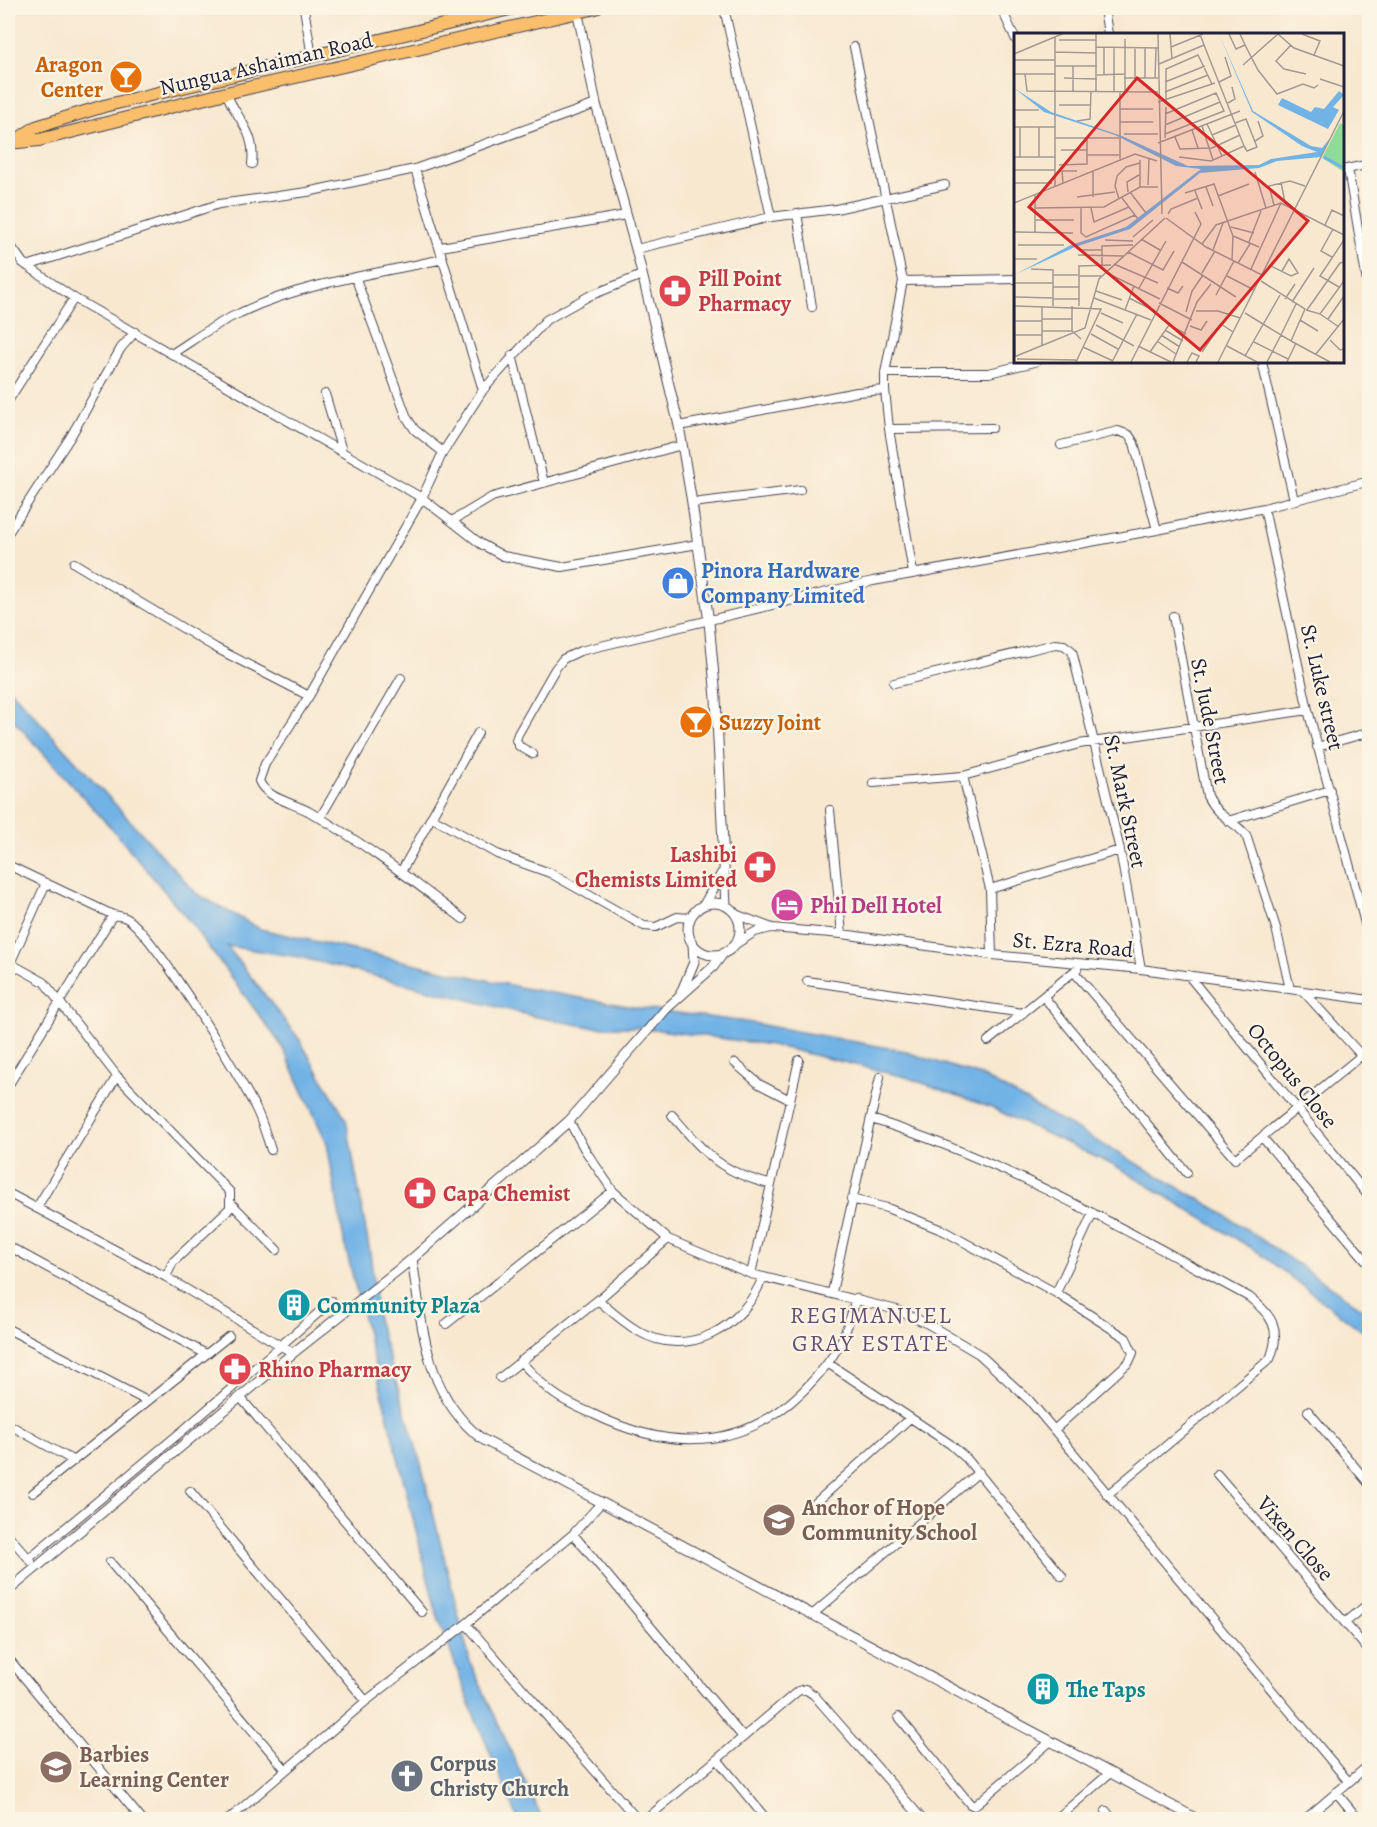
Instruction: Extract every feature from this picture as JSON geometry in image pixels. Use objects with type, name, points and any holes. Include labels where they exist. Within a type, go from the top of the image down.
[{"type":"main road","name":"Nungua Ashaiman Road","points":[[12,142],[111,104],[312,57],[479,11],[514,8]]},
{"type":"main road","name":"Nungua Ashaiman Road","points":[[38,133],[226,93],[577,10],[596,8]]},
{"type":"street","points":[[304,8],[312,57]]},
{"type":"street","points":[[724,8],[771,217]]},
{"type":"street","points":[[1014,36],[1002,10],[1020,8]]},
{"type":"street","points":[[1104,8],[1108,33]]},
{"type":"street","points":[[577,10],[596,104],[636,249],[679,426],[692,503],[709,622],[716,698],[722,873],[726,906]]},
{"type":"street","points":[[854,47],[903,281],[885,374],[885,390],[889,429],[913,573]]},
{"type":"street","points":[[226,93],[234,111],[253,141],[252,164]]},
{"type":"street","points":[[27,266],[219,204],[307,192],[415,169],[596,104]]},
{"type":"street","points":[[1370,164],[1345,170],[1370,300]]},
{"type":"street","points":[[415,169],[441,247],[483,390]]},
{"type":"street","points":[[636,249],[771,217],[887,199],[945,185]]},
{"type":"street","points":[[797,213],[812,306]]},
{"type":"street","points":[[441,247],[626,215]]},
{"type":"street","points":[[8,242],[27,266],[74,298],[423,498],[481,544],[503,556],[562,567],[698,544]]},
{"type":"street","points":[[173,353],[242,311],[320,286],[443,260]]},
{"type":"street","points":[[463,919],[401,872],[320,818],[268,793],[259,781],[265,764],[309,696],[423,498],[443,452],[483,390],[512,355],[559,310],[642,275]]},
{"type":"street","points":[[356,279],[407,418],[415,430],[443,452]]},
{"type":"street","points":[[903,281],[1014,279]]},
{"type":"street","points":[[8,401],[74,298]]},
{"type":"street","points":[[8,533],[42,482],[121,348],[135,332]]},
{"type":"street","points":[[512,355],[544,483]]},
{"type":"street","points":[[885,374],[989,374],[1031,363]]},
{"type":"street","points":[[1262,363],[1294,500]]},
{"type":"street","points":[[679,426],[857,392],[885,390]]},
{"type":"street","points":[[325,394],[342,451]]},
{"type":"street","points":[[889,429],[992,428]]},
{"type":"street","points":[[1061,445],[1118,431],[1129,435],[1134,443],[1157,530]]},
{"type":"street","points":[[452,521],[492,497],[682,445]]},
{"type":"street","points":[[532,754],[519,746],[516,740],[518,734],[563,659],[580,651],[913,573],[1157,530],[1369,484]]},
{"type":"street","points":[[692,503],[800,490]]},
{"type":"street","name":"St. Luke street","points":[[1264,508],[1317,747],[1370,942]]},
{"type":"street","points":[[74,562],[216,648],[309,696]]},
{"type":"street","name":"St. Jude Street","points":[[1173,616],[1207,796],[1220,816],[1246,835],[1276,928],[1290,988]]},
{"type":"street","name":"St. Mark Street","points":[[894,683],[1054,644],[1065,645],[1072,651],[1120,850],[1141,969]]},
{"type":"street","points":[[320,818],[401,678]]},
{"type":"street","points":[[873,783],[963,776],[1095,741],[1308,710]]},
{"type":"street","points":[[1317,747],[1370,732]]},
{"type":"street","points":[[401,872],[478,733]]},
{"type":"street","points":[[963,776],[990,889],[993,955]]},
{"type":"street","points":[[1228,821],[1330,790]]},
{"type":"street","points":[[830,810],[842,934]]},
{"type":"street","points":[[431,817],[497,854],[550,873],[644,926],[656,927],[677,917],[690,918]]},
{"type":"street","points":[[990,889],[1120,850]]},
{"type":"street","points":[[8,865],[112,915],[126,918],[151,943],[197,1010],[255,1106],[271,1150]]},
{"type":"street","points":[[680,995],[694,962],[693,944],[688,927],[690,918],[704,905],[722,873]]},
{"type":"street","points":[[46,883],[8,965],[44,982],[117,1076],[223,1183],[230,1192],[232,1204],[277,1250]]},
{"type":"street","points":[[704,905],[715,903],[726,906],[735,914],[772,928]]},
{"type":"street","points":[[734,945],[740,930],[735,914]]},
{"type":"street","points":[[8,1086],[112,915]]},
{"type":"street","points":[[8,1591],[292,1353],[412,1259],[569,1121],[666,1009],[713,967],[724,952],[755,932],[772,928]]},
{"type":"street","name":"St. Ezra Road","points":[[772,928],[842,934],[993,955],[1141,969],[1370,1000]]},
{"type":"street","points":[[693,944],[707,954],[724,952]]},
{"type":"street","points":[[988,1041],[1083,963]]},
{"type":"street","points":[[1074,972],[1231,1158],[1239,1158],[1362,1055]]},
{"type":"street","name":"Octopus Close","points":[[1188,975],[1370,1198]]},
{"type":"street","points":[[807,981],[1023,1013]]},
{"type":"street","points":[[1304,992],[1370,1065]]},
{"type":"street","points":[[1044,997],[1187,1173]]},
{"type":"street","points":[[751,1274],[769,1184],[799,1060]]},
{"type":"street","points":[[735,1063],[759,1084],[790,1100]]},
{"type":"street","points":[[37,1207],[117,1076]]},
{"type":"street","points":[[832,1292],[880,1077]]},
{"type":"street","points":[[672,1115],[708,1156],[726,1170],[769,1184]]},
{"type":"street","points":[[871,1119],[919,1134],[1094,1213],[1249,1297],[1266,1311],[1275,1329],[1276,1344],[1270,1359],[1107,1495]]},
{"type":"street","points":[[569,1121],[585,1150],[613,1191],[668,1239],[751,1274],[832,1292],[897,1310],[928,1324],[978,1354],[1029,1400],[1348,1781]]},
{"type":"street","points":[[1262,1137],[1370,1265]]},
{"type":"street","points":[[446,1324],[613,1191]]},
{"type":"street","points":[[8,1193],[166,1277],[292,1353]]},
{"type":"street","points":[[851,1199],[887,1208],[944,1231],[1056,1293],[1126,1338],[1133,1353],[1129,1362],[1054,1430]]},
{"type":"street","points":[[166,1277],[173,1262],[223,1216],[232,1204]]},
{"type":"street","points":[[1056,1293],[1094,1213]]},
{"type":"street","points":[[500,1378],[598,1300],[668,1239]]},
{"type":"street","points":[[8,1246],[206,1354]]},
{"type":"street","points":[[412,1259],[426,1345],[438,1384],[456,1417],[482,1439],[1199,1820]]},
{"type":"street","points":[[598,1300],[639,1332],[681,1342],[701,1340],[736,1319],[756,1296],[763,1277]]},
{"type":"street","points":[[520,1361],[552,1392],[616,1426],[679,1440],[716,1437],[755,1427],[797,1396],[829,1364],[841,1346],[856,1298]]},
{"type":"street","points":[[29,1558],[332,1301]]},
{"type":"street","points":[[8,1329],[147,1401]]},
{"type":"street","points":[[33,1493],[228,1336]]},
{"type":"street","points":[[829,1364],[950,1444],[979,1472],[1062,1576]]},
{"type":"street","points":[[240,1397],[422,1612]]},
{"type":"street","points":[[1308,1411],[1370,1485]]},
{"type":"street","points":[[810,1508],[910,1418]]},
{"type":"street","points":[[8,1424],[74,1461]]},
{"type":"street","points":[[812,1615],[979,1472]]},
{"type":"street","name":"Vixen Close","points":[[1217,1474],[1370,1652]]},
{"type":"street","points":[[190,1491],[366,1701]]},
{"type":"street","points":[[228,1820],[366,1701],[444,1642],[573,1534],[602,1503]]},
{"type":"street","points":[[573,1534],[742,1736]]},
{"type":"street","points":[[8,1535],[36,1566]]},
{"type":"street","points":[[110,1562],[286,1770]]},
{"type":"street","points":[[1345,1623],[1370,1602]]},
{"type":"street","points":[[465,1625],[638,1820]]},
{"type":"street","points":[[8,1658],[142,1820]]},
{"type":"street","points":[[645,1820],[798,1691],[809,1690],[923,1820]]},
{"type":"street","points":[[899,1717],[969,1804],[974,1806],[1051,1741]]},
{"type":"street","points":[[717,1759],[767,1820]]},
{"type":"street","points":[[1304,1820],[1370,1764]]},
{"type":"street","points":[[1055,1820],[1110,1773]]},
{"type":"street","points":[[1336,1792],[1359,1820]]},
{"type":"street","points":[[1106,1811],[1113,1820]]},
{"type":"water","points":[[8,687],[197,894],[260,929],[523,988],[639,1008],[746,1022],[900,1050],[984,1077],[1215,1208],[1369,1313],[1369,1336],[1255,1250],[1121,1169],[992,1108],[906,1077],[771,1045],[636,1027],[591,1027],[537,1017],[299,957],[227,946],[299,1039],[346,1119],[371,1259],[377,1319],[420,1460],[470,1662],[542,1819],[518,1819],[472,1710],[437,1615],[344,1241],[327,1143],[282,1046],[190,922],[121,839],[8,714]]},
{"type":"place","name":"Aragon Center","points":[[126,77]]},
{"type":"place","name":"Pill Point Pharmacy","points":[[675,291]]},
{"type":"place","name":"Pinora Hardware Company Limited","points":[[678,583]]},
{"type":"place","name":"Suzzy Joint","points":[[696,722]]},
{"type":"place","name":"Lashibi Chemists Limited","points":[[760,867]]},
{"type":"place","name":"Phil Dell Hotel","points":[[787,905]]},
{"type":"place","name":"Capa Chemist","points":[[420,1193]]},
{"type":"place","name":"Community Plaza","points":[[294,1305]]},
{"type":"place","name":"Rhino Pharmacy","points":[[235,1369]]},
{"type":"place","name":"Anchor of Hope Community School","points":[[779,1520]]},
{"type":"place","name":"The Taps","points":[[1043,1689]]},
{"type":"place","name":"Barbies Learning Center","points":[[56,1767]]},
{"type":"place","name":"Corpus Christy Church","points":[[407,1776]]},
{"type":"district","name":"REGIMANUEL GRAY ESTATE","points":[[871,1329]]}]
